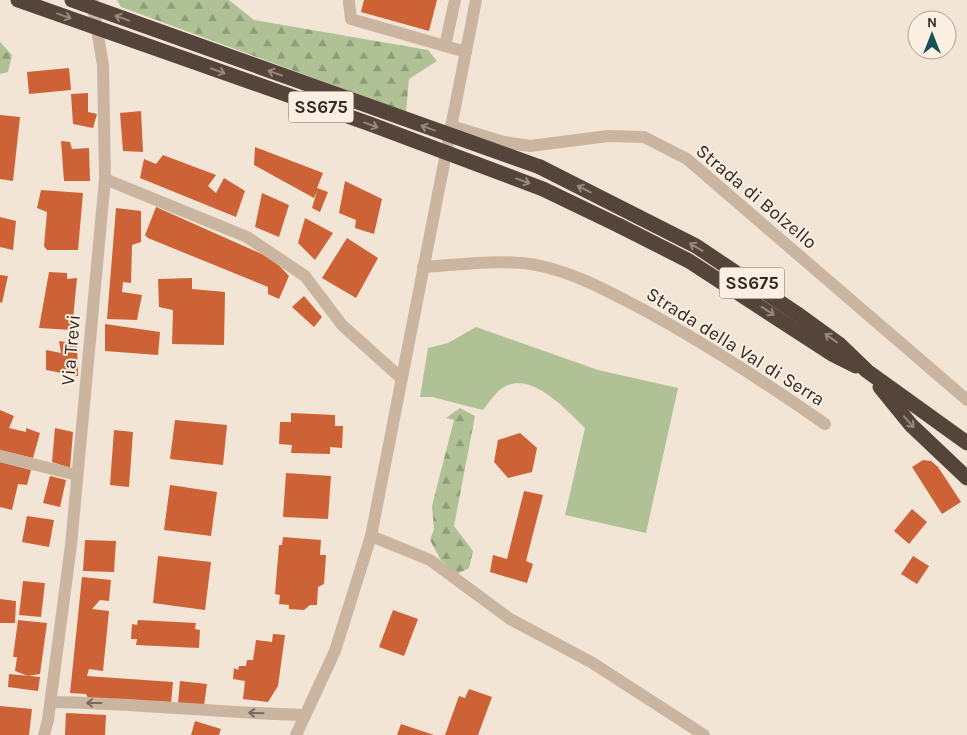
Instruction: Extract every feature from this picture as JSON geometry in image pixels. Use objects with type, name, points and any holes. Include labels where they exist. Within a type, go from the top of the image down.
[{"type":"highway","name":"SS675","points":[[18,0],[544,189],[689,260],[832,354],[867,371]]},
{"type":"highway","name":"SS675","points":[[72,0],[540,168],[627,210],[696,246],[799,315],[839,344],[867,371],[967,443]]},
{"type":"highway","points":[[867,371],[911,425],[967,478]]},
{"type":"street","name":"Via Trevi","points":[[44,735],[51,702],[71,545],[105,179],[103,65],[92,0]]},
{"type":"street","points":[[445,46],[455,0]]},
{"type":"street","points":[[296,735],[336,651],[372,536],[401,378],[476,0]]},
{"type":"street","points":[[349,2],[351,19],[466,52]]},
{"type":"street","name":"Strada di Bolzello","points":[[451,126],[504,142],[530,146],[608,136],[644,137],[687,159],[967,400]]},
{"type":"street","points":[[105,179],[246,237],[305,276],[342,325],[401,378]]},
{"type":"street","name":"Strada della Val di Serra","points":[[423,267],[508,263],[539,265],[571,274],[616,295],[691,336],[826,424]]},
{"type":"street","points":[[0,456],[77,475]]},
{"type":"street","points":[[372,536],[430,560],[510,619],[592,662],[704,735]]},
{"type":"street","points":[[51,702],[119,703],[228,712],[305,715]]},
{"type":"green space","points":[[117,0],[229,0],[254,20],[428,50],[437,61],[409,79],[406,112],[121,7]]},
{"type":"green space","points":[[0,42],[12,55],[8,72],[0,74]]},
{"type":"green space","points":[[476,327],[598,370],[678,388],[646,533],[565,515],[585,428],[547,394],[535,387],[524,384],[512,384],[498,391],[483,410],[432,397],[420,397],[428,348],[448,343]]},
{"type":"green space","points":[[460,408],[475,416],[454,526],[473,551],[469,568],[457,574],[440,559],[430,540],[434,529],[432,506],[454,420],[446,418]]},
{"type":"building","points":[[364,0],[437,0],[429,31],[361,12]]},
{"type":"building","points":[[69,68],[71,90],[29,94],[27,72]]},
{"type":"building","points":[[88,93],[88,112],[97,114],[93,128],[73,124],[71,94]]},
{"type":"building","points":[[141,111],[143,152],[123,151],[120,113]]},
{"type":"building","points":[[0,115],[20,117],[13,181],[0,179]]},
{"type":"building","points":[[61,141],[70,142],[72,149],[89,148],[90,181],[64,181]]},
{"type":"building","points":[[255,147],[323,173],[317,188],[328,192],[320,212],[312,208],[317,191],[314,198],[254,165]]},
{"type":"building","points":[[163,155],[216,175],[208,186],[216,193],[224,178],[245,191],[236,217],[140,178],[144,159],[156,164]]},
{"type":"building","points":[[345,181],[382,199],[374,234],[355,228],[356,220],[339,213]]},
{"type":"building","points":[[41,190],[83,193],[78,250],[47,250],[44,246],[47,212],[37,208]]},
{"type":"building","points":[[262,193],[289,205],[279,237],[255,227]]},
{"type":"building","points":[[156,207],[273,259],[289,276],[279,299],[268,294],[268,287],[148,238],[145,235]]},
{"type":"building","points":[[116,208],[141,211],[141,242],[132,245],[131,283],[123,282],[122,292],[142,295],[137,320],[107,319]]},
{"type":"building","points":[[0,217],[16,221],[13,250],[0,247]]},
{"type":"building","points":[[305,218],[333,233],[315,260],[298,243]]},
{"type":"building","points":[[347,238],[378,258],[356,298],[322,278]]},
{"type":"building","points":[[49,272],[67,273],[67,279],[77,278],[72,330],[39,328]]},
{"type":"building","points":[[0,275],[8,276],[2,303],[0,302]]},
{"type":"building","points":[[192,278],[192,289],[225,292],[224,345],[172,344],[173,310],[159,307],[158,279]]},
{"type":"building","points":[[304,296],[322,317],[314,327],[292,307]]},
{"type":"building","points":[[105,324],[160,332],[158,355],[105,351]]},
{"type":"building","points":[[59,341],[77,344],[78,376],[46,370],[46,350],[61,353]]},
{"type":"building","points":[[0,410],[14,416],[9,428],[26,432],[26,428],[40,433],[33,458],[0,450]]},
{"type":"building","points":[[291,413],[335,415],[335,426],[343,426],[342,448],[330,447],[330,454],[291,453],[292,445],[279,444],[280,422],[291,422]]},
{"type":"building","points":[[175,420],[227,425],[223,465],[170,459]]},
{"type":"building","points":[[55,428],[73,432],[70,468],[52,462]]},
{"type":"building","points":[[114,430],[133,432],[129,487],[110,485]]},
{"type":"building","points":[[520,433],[537,448],[532,472],[508,478],[494,462],[498,440]]},
{"type":"building","points":[[923,460],[931,461],[938,467],[961,502],[942,514],[912,467]]},
{"type":"building","points":[[0,462],[31,470],[27,485],[18,484],[12,510],[0,507]]},
{"type":"building","points":[[286,473],[331,476],[328,519],[283,517]]},
{"type":"building","points":[[50,476],[66,480],[60,507],[43,503]]},
{"type":"building","points":[[170,485],[217,492],[211,536],[164,530]]},
{"type":"building","points":[[524,491],[543,495],[526,561],[533,564],[527,583],[490,572],[493,555],[507,559]]},
{"type":"building","points":[[912,509],[927,522],[909,544],[894,531]]},
{"type":"building","points":[[27,516],[54,520],[49,547],[22,542]]},
{"type":"building","points":[[283,537],[321,540],[320,555],[326,555],[324,584],[318,587],[317,605],[310,605],[304,610],[289,609],[289,605],[279,604],[280,595],[275,594],[279,545],[282,545]]},
{"type":"building","points":[[85,540],[116,541],[114,572],[83,571]]},
{"type":"building","points":[[158,556],[211,562],[205,610],[153,603]]},
{"type":"building","points":[[913,556],[929,566],[917,584],[901,574]]},
{"type":"building","points":[[82,577],[111,580],[109,601],[100,600],[92,609],[109,611],[103,671],[89,669],[87,676],[173,682],[171,704],[88,698],[86,694],[70,693]]},
{"type":"building","points":[[23,581],[45,583],[41,617],[19,615]]},
{"type":"building","points":[[0,599],[16,601],[15,623],[0,623]]},
{"type":"building","points":[[393,610],[418,619],[404,656],[379,647]]},
{"type":"building","points":[[18,620],[47,623],[40,674],[28,676],[15,671],[17,657],[13,657]]},
{"type":"building","points":[[138,620],[196,623],[195,629],[200,630],[199,648],[136,645],[137,639],[131,639],[132,624],[137,625]]},
{"type":"building","points":[[273,634],[285,635],[278,686],[268,702],[243,699],[245,681],[233,679],[234,668],[238,670],[239,666],[246,666],[247,660],[253,660],[256,640],[272,642]]},
{"type":"building","points":[[9,674],[40,677],[38,691],[8,687]]},
{"type":"building","points":[[180,681],[207,684],[204,706],[178,703]]},
{"type":"building","points":[[469,689],[492,697],[478,735],[445,735],[459,696],[465,698]]},
{"type":"building","points":[[0,706],[32,709],[29,735],[0,735]]},
{"type":"building","points":[[66,713],[106,715],[105,735],[65,735]]},
{"type":"building","points":[[195,721],[221,729],[219,735],[191,735]]},
{"type":"building","points":[[401,724],[434,735],[397,735]]}]
